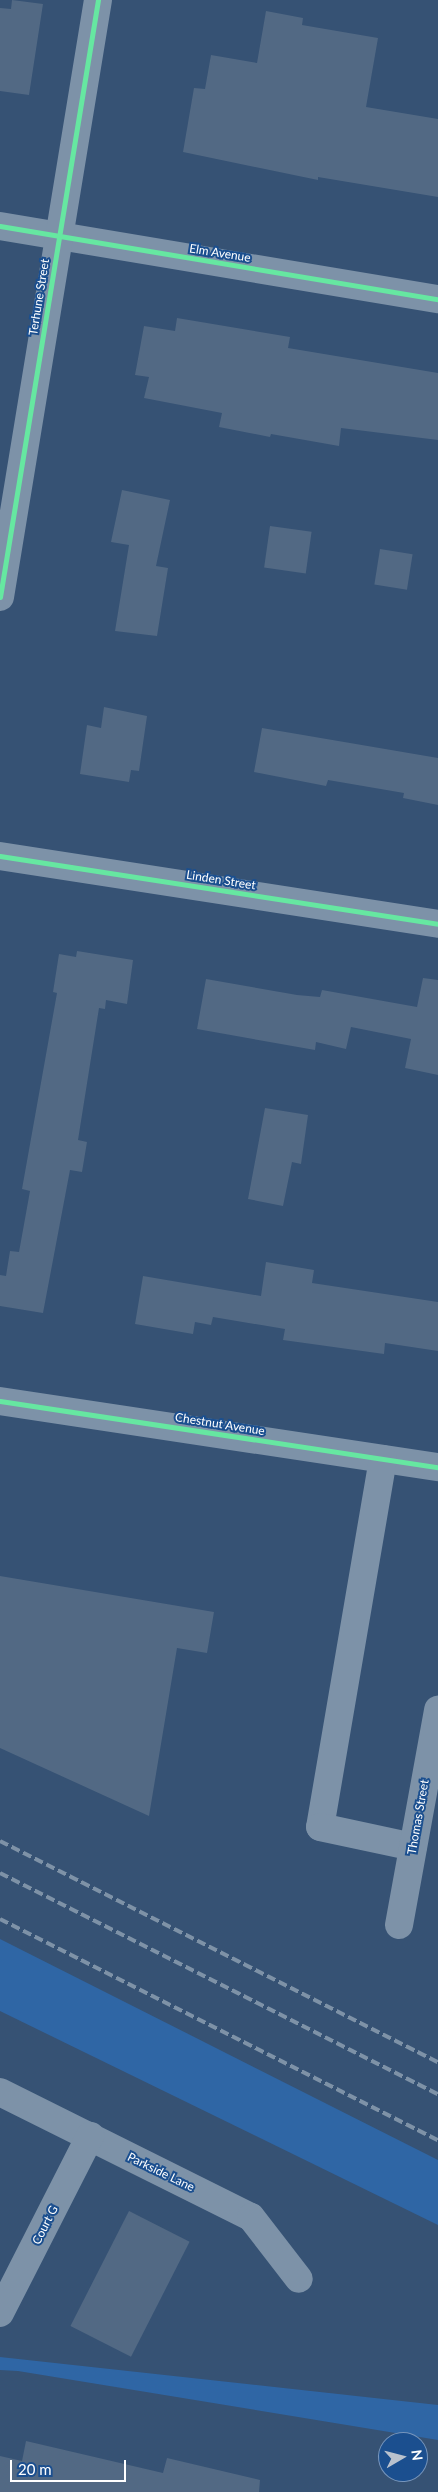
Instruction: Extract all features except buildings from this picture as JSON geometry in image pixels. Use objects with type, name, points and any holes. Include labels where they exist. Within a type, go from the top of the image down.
[{"type":"street","name":"Terhune Street","points":[[0,597],[98,0]]},
{"type":"street","name":"Elm Avenue","points":[[0,226],[438,298]]},
{"type":"street","name":"Linden Street","points":[[0,856],[438,924]]},
{"type":"street","name":"Chestnut Avenue","points":[[0,1401],[438,1467]]},
{"type":"street","points":[[383,1459],[320,1828],[413,1846]]},
{"type":"street","name":"Thomas Street","points":[[399,1925],[438,1710]]},
{"type":"street","name":"Parkside Lane","points":[[0,2092],[251,2217],[299,2279]]},
{"type":"street","name":"Court G","points":[[0,2313],[90,2136]]},
{"type":"shaded area","points":[[0,1939],[438,2160],[438,2225],[0,2011]]},
{"type":"shaded area","points":[[0,2357],[438,2405],[438,2440],[428,2438],[428,2432],[389,2432],[18,2371],[0,2370]]},
{"type":"railway","points":[[0,1841],[438,2062]]},
{"type":"railway","points":[[0,1873],[438,2094]]},
{"type":"railway","points":[[0,1919],[438,2140]]},
{"type":"cycle path","points":[[0,597],[98,0]]},
{"type":"cycle path","points":[[0,226],[438,299]]},
{"type":"cycle path","points":[[0,856],[438,924]]},
{"type":"cycle path","points":[[0,1401],[438,1467]]}]
